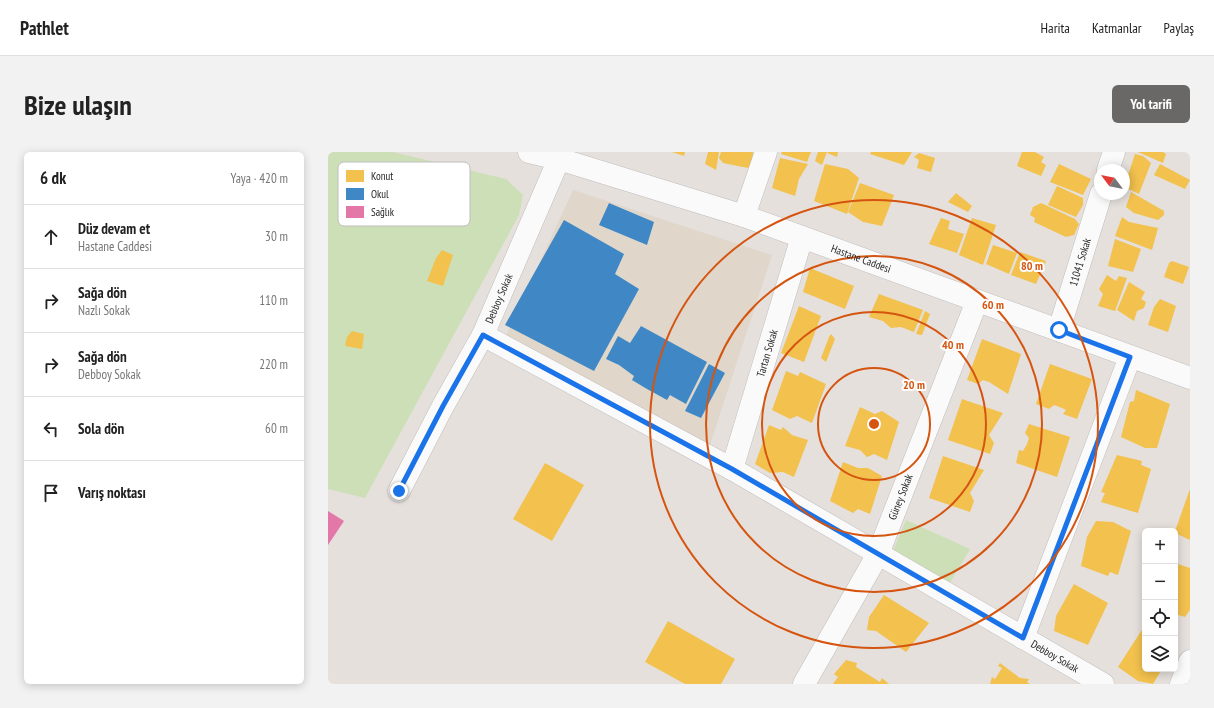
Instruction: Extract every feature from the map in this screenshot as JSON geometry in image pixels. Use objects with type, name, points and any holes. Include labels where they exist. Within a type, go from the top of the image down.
[{"type":"street","name":"Hastane Caddesi","points":[[531,152],[559,159],[744,216],[1190,378]]},
{"type":"street","points":[[744,216],[766,152]]},
{"type":"street","points":[[1110,164],[1114,152]]},
{"type":"street","name":"Debboy Sokak","points":[[559,159],[483,335],[732,469],[1103,684]]},
{"type":"street","name":"11041 Sokak","points":[[1059,330],[1099,200]]},
{"type":"street","name":"Tartan Sokak","points":[[732,469],[802,237]]},
{"type":"street","name":"Güney Sokak","points":[[804,684],[878,554],[977,301]]},
{"type":"street","points":[[399,491],[443,406],[483,335]]},
{"type":"street","points":[[1023,638],[1130,357]]},
{"type":"street","points":[[1181,684],[1190,661]]},
{"type":"shaded area","points":[[573,190],[772,255],[704,463],[498,353]]},
{"type":"green space","points":[[328,152],[393,152],[435,162],[338,162],[338,226],[470,226],[470,170],[506,179],[523,195],[519,215],[365,498],[328,489]]},
{"type":"green space","points":[[906,520],[970,549],[947,588],[892,553]]},
{"type":"building: Konut","points":[[672,152],[685,152],[684,156]]},
{"type":"building: Konut","points":[[708,152],[719,152],[716,170],[705,164]]},
{"type":"building: Konut","points":[[721,152],[753,152],[752,164],[748,168],[723,163],[719,158]]},
{"type":"building: Konut","points":[[782,152],[811,152],[807,162],[781,154]]},
{"type":"building: Konut","points":[[818,152],[827,152],[822,165],[815,161]]},
{"type":"building: Konut","points":[[838,152],[837,157],[827,153]]},
{"type":"building: Konut","points":[[871,152],[912,152],[904,165],[870,154]]},
{"type":"building: Konut","points":[[1022,152],[1035,152],[1044,157],[1041,162],[1046,165],[1041,176],[1017,166]]},
{"type":"building: Konut","points":[[1138,152],[1163,152],[1166,154],[1163,163]]},
{"type":"building: Konut","points":[[919,153],[935,158],[931,172],[917,168],[919,160],[914,157]]},
{"type":"building: Konut","points":[[1135,154],[1143,156],[1151,163],[1139,194],[1130,190],[1130,169]]},
{"type":"building: Konut","points":[[780,158],[808,164],[799,179],[795,196],[772,188]]},
{"type":"building: Konut","points":[[825,164],[848,169],[859,178],[847,214],[814,201]]},
{"type":"building: Konut","points":[[1059,164],[1091,179],[1083,195],[1050,182]]},
{"type":"building: Konut","points":[[1160,164],[1190,180],[1185,189],[1154,175]]},
{"type":"building: Konut","points":[[860,183],[894,195],[882,226],[863,222],[848,212]]},
{"type":"building: Konut","points":[[1057,186],[1083,198],[1083,205],[1076,217],[1048,205]]},
{"type":"building: Konut","points":[[1131,192],[1164,211],[1164,215],[1158,220],[1134,213],[1126,207],[1128,200],[1130,200]]},
{"type":"building: Konut","points":[[956,193],[972,206],[968,212],[948,202]]},
{"type":"building: Konut","points":[[1041,203],[1075,219],[1079,224],[1074,235],[1066,237],[1034,222],[1035,218],[1030,215],[1033,207]]},
{"type":"building: Konut","points":[[1122,217],[1129,222],[1158,228],[1152,250],[1115,236]]},
{"type":"building: Konut","points":[[941,218],[950,221],[948,229],[964,234],[957,253],[929,244]]},
{"type":"building: Konut","points":[[972,218],[996,225],[983,265],[959,255]]},
{"type":"building: Konut","points":[[1115,239],[1141,249],[1133,272],[1108,266]]},
{"type":"building: Konut","points":[[993,245],[1017,253],[1009,274],[986,264]]},
{"type":"building: Konut","points":[[442,250],[453,255],[443,286],[427,281],[436,258]]},
{"type":"building: Konut","points":[[1020,252],[1046,261],[1036,284],[1011,275]]},
{"type":"building: Konut","points":[[1172,261],[1189,267],[1183,284],[1164,277],[1169,263]]},
{"type":"building: Konut","points":[[810,268],[854,286],[845,309],[803,292]]},
{"type":"building: Konut","points":[[1107,275],[1116,281],[1119,276],[1127,278],[1115,311],[1098,306],[1103,294],[1099,289]]},
{"type":"building: Konut","points":[[1129,282],[1145,292],[1141,299],[1146,302],[1144,308],[1137,311],[1134,321],[1117,310]]},
{"type":"building: Konut","points":[[879,294],[923,310],[914,332],[901,327],[891,328],[883,321],[869,317]]},
{"type":"building: Konut","points":[[1160,299],[1176,306],[1168,332],[1148,325],[1154,307]]},
{"type":"building: Konut","points":[[799,306],[821,316],[804,362],[781,353]]},
{"type":"building: Konut","points":[[925,311],[930,314],[922,335],[916,334]]},
{"type":"building: Konut","points":[[352,331],[364,334],[362,349],[345,346],[347,337]]},
{"type":"building: Konut","points":[[831,334],[835,339],[826,362],[821,358]]},
{"type":"building: Konut","points":[[982,339],[1021,354],[1008,394],[989,382],[983,380],[978,384],[967,380]]},
{"type":"building: Konut","points":[[1050,364],[1092,379],[1077,419],[1063,414],[1066,410],[1054,405],[1049,409],[1036,404]]},
{"type":"building: Konut","points":[[786,371],[798,376],[800,372],[826,384],[812,423],[797,416],[790,419],[772,410]]},
{"type":"building: Konut","points":[[1136,390],[1170,404],[1157,448],[1145,448],[1121,437],[1130,402],[1134,401]]},
{"type":"building: Konut","points":[[962,399],[1003,413],[989,435],[994,443],[990,454],[948,440]]},
{"type":"building: Konut","points":[[860,407],[875,414],[882,411],[899,422],[887,460],[874,454],[867,457],[860,450],[845,446]]},
{"type":"building: Konut","points":[[1029,424],[1070,437],[1057,477],[1016,463],[1019,450],[1023,451],[1029,438],[1025,433]]},
{"type":"building: Konut","points":[[769,425],[781,430],[783,427],[792,435],[808,440],[794,477],[783,472],[770,473],[755,464]]},
{"type":"building: Konut","points":[[1117,455],[1142,461],[1141,465],[1151,469],[1138,513],[1101,502],[1105,493],[1101,492]]},
{"type":"building: Konut","points":[[943,456],[984,470],[970,493],[974,501],[970,512],[929,498]]},
{"type":"building: Konut","points":[[843,462],[858,468],[868,468],[882,476],[870,514],[858,509],[853,513],[830,501]]},
{"type":"building: Konut","points":[[545,463],[584,485],[552,541],[513,519]]},
{"type":"building: Konut","points":[[1190,489],[1190,540],[1178,534],[1178,528],[1176,528]]},
{"type":"building: Konut","points":[[1096,521],[1113,522],[1131,531],[1118,575],[1110,572],[1108,576],[1081,566],[1087,537]]},
{"type":"building: Konut","points":[[1178,564],[1190,568],[1190,610],[1185,617],[1178,615]]},
{"type":"building: Konut","points":[[1074,584],[1108,603],[1088,645],[1054,631],[1056,616]]},
{"type":"building: Konut","points":[[884,595],[929,623],[906,652],[876,631],[867,630],[869,617]]},
{"type":"building: Konut","points":[[668,621],[735,659],[721,684],[685,684],[645,662]]},
{"type":"building: Konut","points":[[1142,630],[1142,672],[1160,672],[1153,684],[1138,681],[1118,667]]},
{"type":"building: Konut","points":[[846,660],[857,663],[856,667],[880,682],[882,678],[889,684],[833,684],[838,677],[834,674]]},
{"type":"building: Konut","points":[[1000,663],[1020,678],[1029,679],[1027,682],[1030,684],[990,684],[992,677],[995,679],[1002,668],[998,666]]},
{"type":"building: Okul","points":[[609,203],[654,222],[647,245],[599,225]]},
{"type":"building: Okul","points":[[564,220],[624,254],[615,274],[639,289],[594,371],[505,325]]},
{"type":"building: Okul","points":[[641,326],[707,362],[686,404],[670,395],[667,400],[647,389],[632,380],[634,376],[619,365],[606,359],[618,336],[630,343]]},
{"type":"building: Okul","points":[[709,364],[725,373],[701,418],[685,411]]},
{"type":"building: Sağlık","points":[[328,511],[344,521],[328,545]]},
{"type":"route","points":[[399,491],[443,406],[483,335],[732,469],[1023,638],[1130,357],[1059,330]]}]
